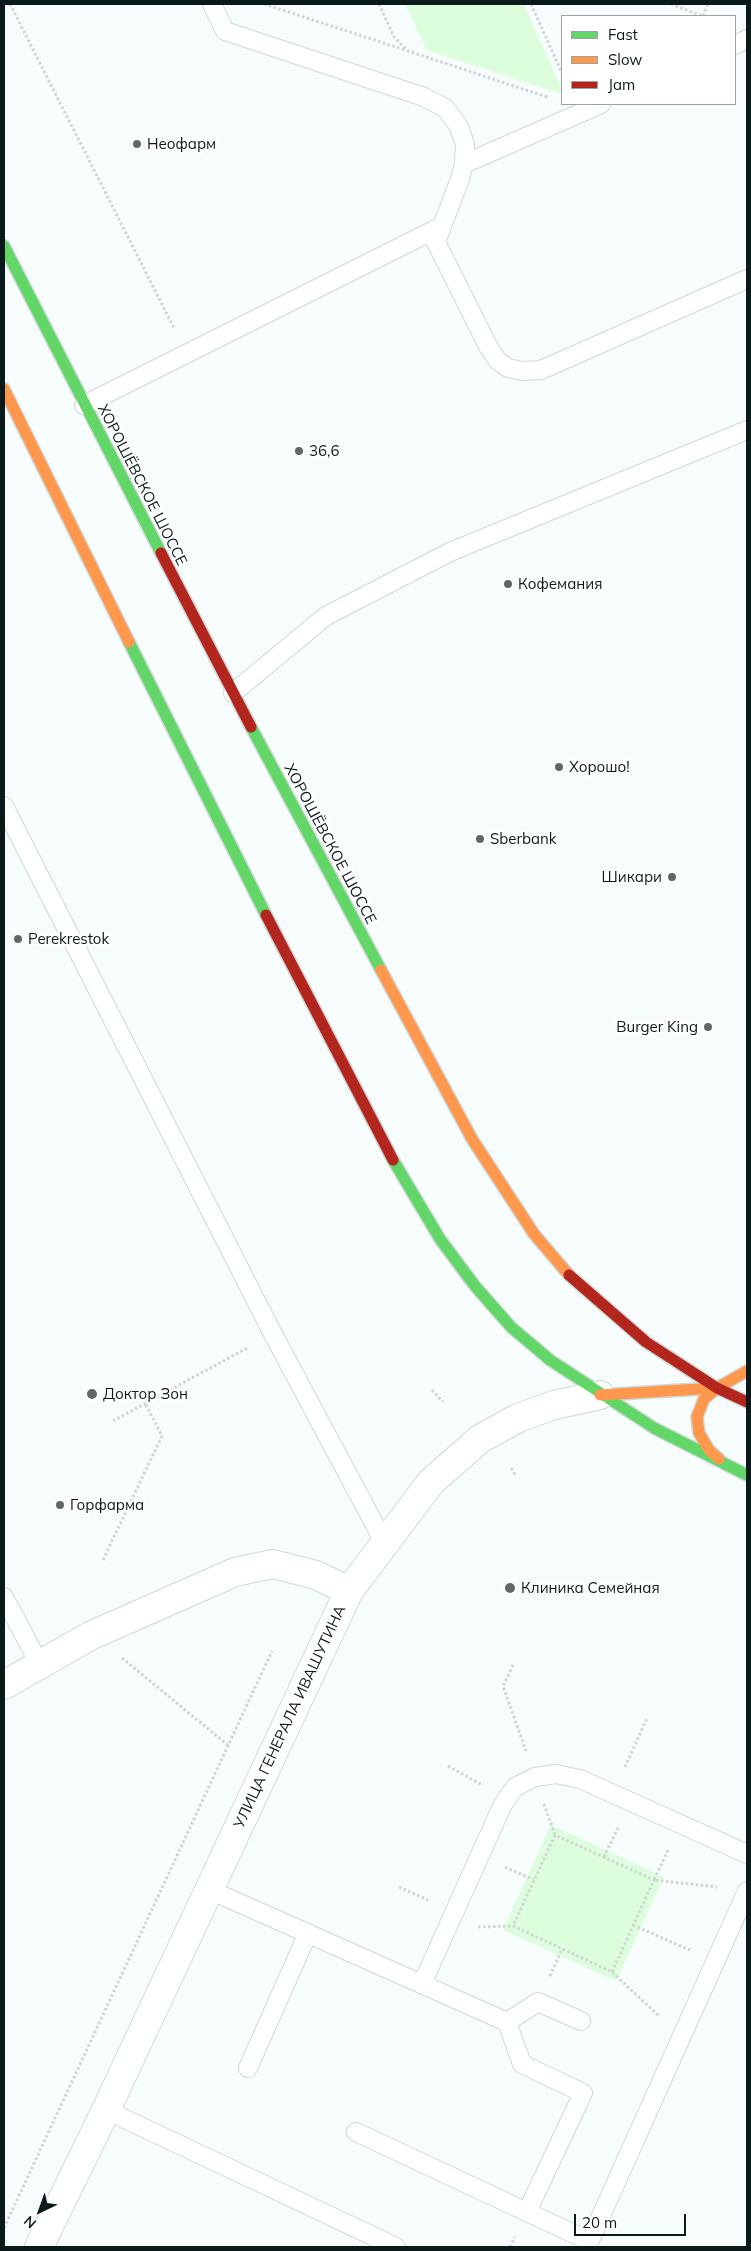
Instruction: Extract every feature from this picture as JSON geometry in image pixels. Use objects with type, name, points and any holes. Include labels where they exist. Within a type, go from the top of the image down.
[{"type":"main road","name":"ХОРОШЁВСКОЕ ШОССЕ","points":[[4,246],[233,693],[472,1139],[509,1197],[534,1234],[570,1276],[602,1305],[646,1342],[716,1388],[747,1402]]},
{"type":"main road","points":[[4,389],[227,840],[403,1179],[440,1239],[475,1286],[511,1327],[550,1360],[600,1395],[654,1428],[747,1475]]},
{"type":"main road","points":[[728,1466],[710,1450],[699,1433],[697,1417],[704,1399],[716,1388],[747,1371]]},
{"type":"main road","name":"УЛИЦА ГЕНЕРАЛА ИВАШУТИНА","points":[[600,1395],[716,1388]]},
{"type":"street","name":"УЛИЦА ГЕНЕРАЛА ИВАШУТИНА","points":[[39,2247],[210,1890],[349,1591],[431,1482],[480,1439],[518,1418],[554,1405],[600,1395]]},
{"type":"street","points":[[4,1685],[90,1636],[235,1572],[273,1564],[316,1575],[349,1591]]},
{"type":"lane","points":[[212,4],[226,31],[424,97],[445,108],[458,125],[465,144],[464,164],[436,242],[489,348],[498,361],[508,368],[522,371],[541,370],[747,279]]},
{"type":"lane","points":[[464,164],[600,105]]},
{"type":"lane","points":[[84,405],[442,226]]},
{"type":"lane","points":[[233,693],[326,616],[450,552],[747,430]]},
{"type":"lane","points":[[4,806],[273,1334],[384,1542]]},
{"type":"lane","points":[[4,1597],[40,1665]]},
{"type":"lane","points":[[422,1984],[503,1804],[515,1787],[534,1776],[556,1774],[580,1779],[679,1824],[746,1850]]},
{"type":"lane","points":[[210,1890],[508,2022],[522,2064],[583,2093],[527,2212]]},
{"type":"lane","points":[[356,2132],[527,2212],[588,2244],[747,1891]]},
{"type":"lane","points":[[248,2068],[308,1933]]},
{"type":"lane","points":[[508,2022],[538,2002],[581,2021]]},
{"type":"lane","points":[[106,2110],[396,2247]]},
{"type":"path","points":[[10,4],[186,354]]},
{"type":"path","points":[[264,4],[555,98]]},
{"type":"path","points":[[379,4],[394,37],[404,48],[413,53]]},
{"type":"path","points":[[531,4],[561,71]]},
{"type":"path","points":[[671,4],[700,15]]},
{"type":"path","points":[[113,1421],[273,1334]]},
{"type":"path","points":[[432,1390],[443,1402]]},
{"type":"path","points":[[103,1560],[162,1436],[145,1403]]},
{"type":"path","points":[[511,1468],[516,1476]]},
{"type":"path","points":[[4,2228],[272,1651]]},
{"type":"path","points":[[122,1658],[229,1746]]},
{"type":"path","points":[[512,1665],[503,1686],[529,1760]]},
{"type":"path","points":[[624,1769],[647,1718]]},
{"type":"path","points":[[448,1766],[490,1789]]},
{"type":"path","points":[[612,1972],[679,1824]]},
{"type":"path","points":[[682,2036],[612,1972],[513,1926],[554,1835],[654,1880],[719,1887]]},
{"type":"path","points":[[398,1888],[430,1901]]},
{"type":"path","points":[[633,1925],[715,1962]]},
{"type":"green space","points":[[405,4],[524,4],[561,88],[561,94],[427,50]]},
{"type":"green space","points":[[551,1825],[664,1877],[616,1981],[503,1930]]},
{"type":"traffic: fast","points":[[4,246],[161,553]]},
{"type":"traffic: fast","points":[[129,642],[266,915]]},
{"type":"traffic: fast","points":[[251,727],[381,970]]},
{"type":"traffic: fast","points":[[393,1160],[440,1239],[475,1286],[511,1327],[550,1360],[654,1428],[747,1475]]},
{"type":"traffic: slow","points":[[4,389],[129,642]]},
{"type":"traffic: slow","points":[[381,970],[472,1139],[534,1234],[569,1275]]},
{"type":"traffic: slow","points":[[719,1459],[709,1450],[699,1433],[697,1417],[704,1399],[717,1388],[747,1371]]},
{"type":"traffic: slow","points":[[600,1395],[717,1388]]},
{"type":"traffic: jam","points":[[161,553],[251,727]]},
{"type":"traffic: jam","points":[[266,915],[393,1160]]},
{"type":"traffic: jam","points":[[569,1275],[646,1342],[717,1388],[747,1402]]},
{"type":"place","name":"Неофарм","points":[[137,144]]},
{"type":"place","name":"36,6","points":[[299,451]]},
{"type":"place","name":"Кофемания","points":[[508,584]]},
{"type":"place","name":"Хорошо!","points":[[559,767]]},
{"type":"place","name":"Sberbank","points":[[480,839]]},
{"type":"place","name":"Шикари","points":[[672,877]]},
{"type":"place","name":"Perekrestok","points":[[18,939]]},
{"type":"place","name":"Burger King","points":[[708,1027]]},
{"type":"place","name":"Доктор Зон","points":[[92,1394]]},
{"type":"place","name":"Горфарма","points":[[60,1505]]},
{"type":"place","name":"Клиника Семейная","points":[[510,1588]]}]
